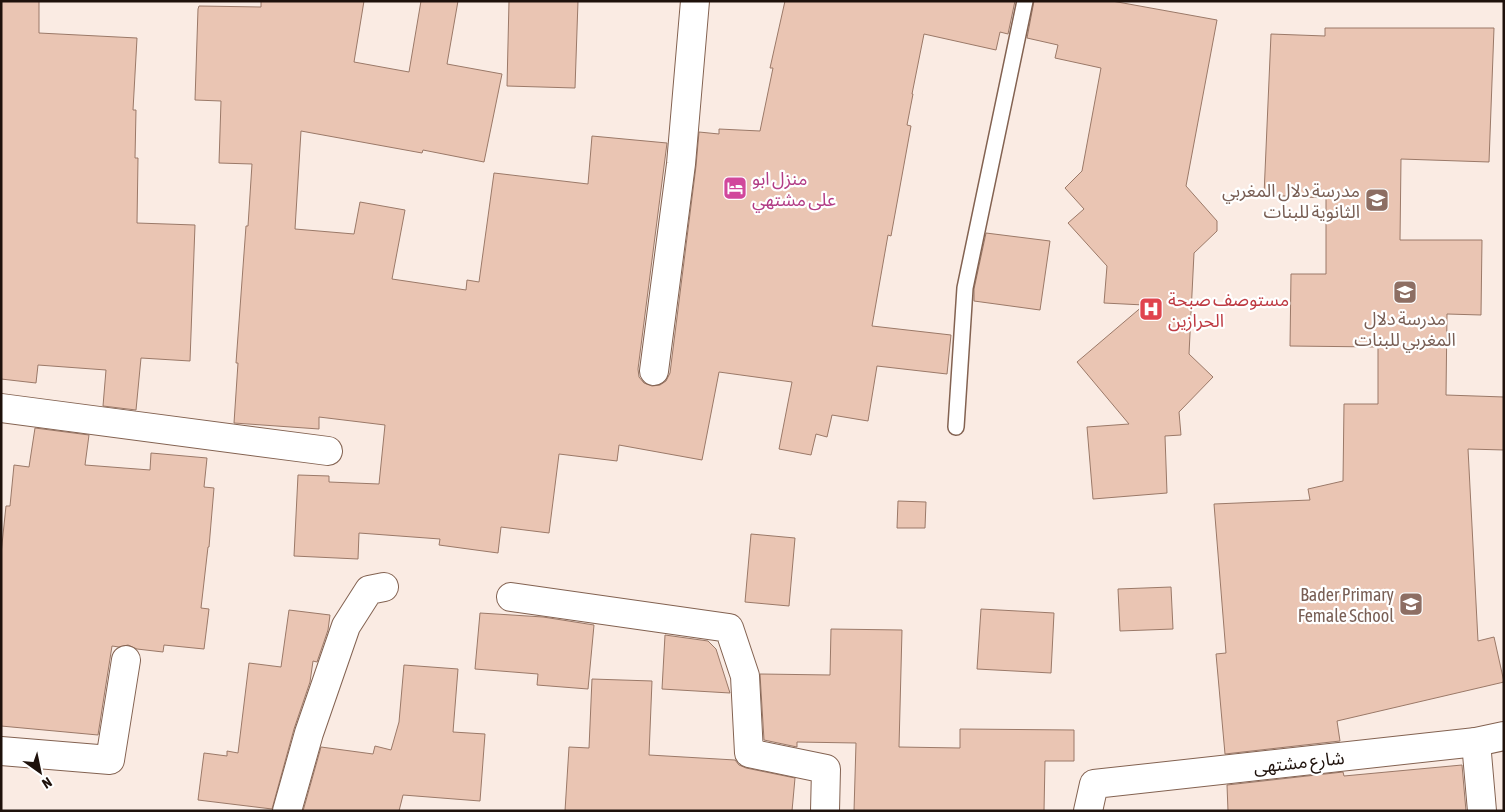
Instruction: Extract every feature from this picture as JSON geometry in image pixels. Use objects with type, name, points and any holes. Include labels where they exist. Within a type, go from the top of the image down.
[{"type":"street","points":[[654,371],[680,164],[695,1]]},
{"type":"street","points":[[1,408],[328,452]]},
{"type":"street","points":[[287,811],[309,733],[346,626],[369,590],[384,587]]},
{"type":"street","points":[[511,597],[729,628],[745,676],[750,753],[826,769],[825,811]]},
{"type":"street","points":[[1,751],[110,760],[126,660]]},
{"type":"street","name":"شارع مشتهى","points":[[1088,811],[1094,784],[1476,742],[1504,736]]},
{"type":"street","points":[[1476,742],[1482,811]]},
{"type":"lane","points":[[956,427],[965,288],[1025,1]]},
{"type":"building","points":[[1,1],[39,1],[39,33],[137,38],[133,110],[136,110],[135,158],[138,158],[137,223],[195,225],[190,361],[141,358],[136,410],[103,406],[106,370],[38,365],[36,383],[1,379]]},
{"type":"building","points":[[261,1],[364,1],[354,62],[409,72],[421,1],[458,1],[447,64],[502,74],[484,162],[423,150],[422,153],[301,131],[295,229],[354,234],[360,202],[405,210],[392,279],[466,290],[467,280],[479,282],[494,173],[588,184],[592,136],[667,143],[638,369],[639,377],[644,383],[652,386],[660,385],[666,381],[670,373],[699,132],[719,134],[719,129],[760,131],[773,68],[770,68],[785,1],[1015,1],[1008,34],[1000,32],[996,50],[924,34],[912,94],[907,125],[911,126],[891,236],[888,235],[872,326],[951,335],[947,374],[877,366],[868,421],[832,415],[827,437],[816,434],[811,455],[779,449],[792,382],[719,372],[702,460],[619,445],[617,461],[559,454],[549,533],[501,527],[498,553],[439,545],[440,539],[359,533],[358,559],[294,556],[298,475],[329,476],[329,482],[379,484],[385,425],[319,417],[319,429],[234,423],[238,363],[236,363],[252,164],[219,163],[221,101],[195,100],[198,9],[199,6],[261,7]]},
{"type":"building","points":[[509,1],[578,1],[575,88],[507,86]]},
{"type":"building","points":[[1034,1],[1112,1],[1217,20],[1186,186],[1217,221],[1217,231],[1194,253],[1189,354],[1213,377],[1179,412],[1181,435],[1165,436],[1167,493],[1093,499],[1087,427],[1129,424],[1077,362],[1144,305],[1104,303],[1107,266],[1068,223],[1084,209],[1065,188],[1082,171],[1101,68],[1055,58],[1058,45],[1027,38]]},
{"type":"building","points":[[1325,28],[1494,28],[1489,162],[1401,159],[1400,240],[1482,240],[1481,315],[1447,314],[1446,395],[1504,397],[1504,450],[1468,449],[1478,641],[1494,637],[1504,682],[1337,721],[1340,741],[1225,754],[1216,654],[1226,653],[1214,504],[1310,500],[1308,489],[1343,481],[1344,404],[1378,404],[1378,347],[1290,346],[1291,274],[1326,274],[1326,198],[1264,195],[1271,34],[1325,36]]},
{"type":"building","points":[[986,233],[1050,241],[1040,310],[974,301],[974,289]]},
{"type":"building","points":[[35,428],[89,435],[85,465],[150,470],[151,453],[207,458],[204,487],[214,488],[201,608],[209,609],[204,649],[164,645],[163,652],[137,649],[128,645],[112,646],[98,735],[1,726],[1,554],[6,506],[10,506],[14,465],[29,467]]},
{"type":"building","points":[[898,501],[926,502],[925,528],[897,528]]},
{"type":"building","points":[[751,534],[795,538],[789,606],[745,602]]},
{"type":"building","points":[[1171,587],[1173,629],[1120,631],[1118,589]]},
{"type":"building","points":[[981,609],[1054,613],[1051,673],[977,669]]},
{"type":"building","points":[[289,610],[330,615],[328,630],[317,662],[313,661],[310,682],[294,729],[272,809],[198,800],[204,753],[227,756],[227,751],[238,753],[249,663],[281,667]]},
{"type":"building","points":[[480,613],[543,617],[594,625],[588,689],[537,685],[538,674],[475,669]]},
{"type":"building","points":[[831,629],[902,630],[899,747],[960,748],[960,729],[1074,730],[1074,761],[1045,761],[1044,811],[854,811],[856,743],[797,742],[797,747],[764,740],[760,674],[830,675]]},
{"type":"building","points":[[665,635],[708,641],[716,649],[730,693],[662,689]]},
{"type":"building","points":[[404,665],[458,669],[453,732],[485,734],[480,801],[403,795],[399,811],[303,811],[321,747],[373,754],[375,746],[391,750],[399,722]]},
{"type":"building","points":[[592,679],[652,681],[649,755],[735,760],[739,765],[746,768],[795,778],[792,811],[565,811],[569,747],[589,748]]},
{"type":"building","points":[[1462,765],[1466,811],[1228,811],[1227,785],[1343,772],[1344,776]]},
{"type":"place","name":"منزل ابو على مشتهي","points":[[735,188]]},
{"type":"place","name":"مدرسة دلال المغربي الثانوية للبنات","points":[[1377,200]]},
{"type":"place","name":"مدرسة دلال المغربي للبنات","points":[[1405,292]]},
{"type":"place","name":"مستوصف صبحة الحرازين","points":[[1151,309]]},
{"type":"place","name":"Bader Primary Female School","points":[[1411,604]]}]
